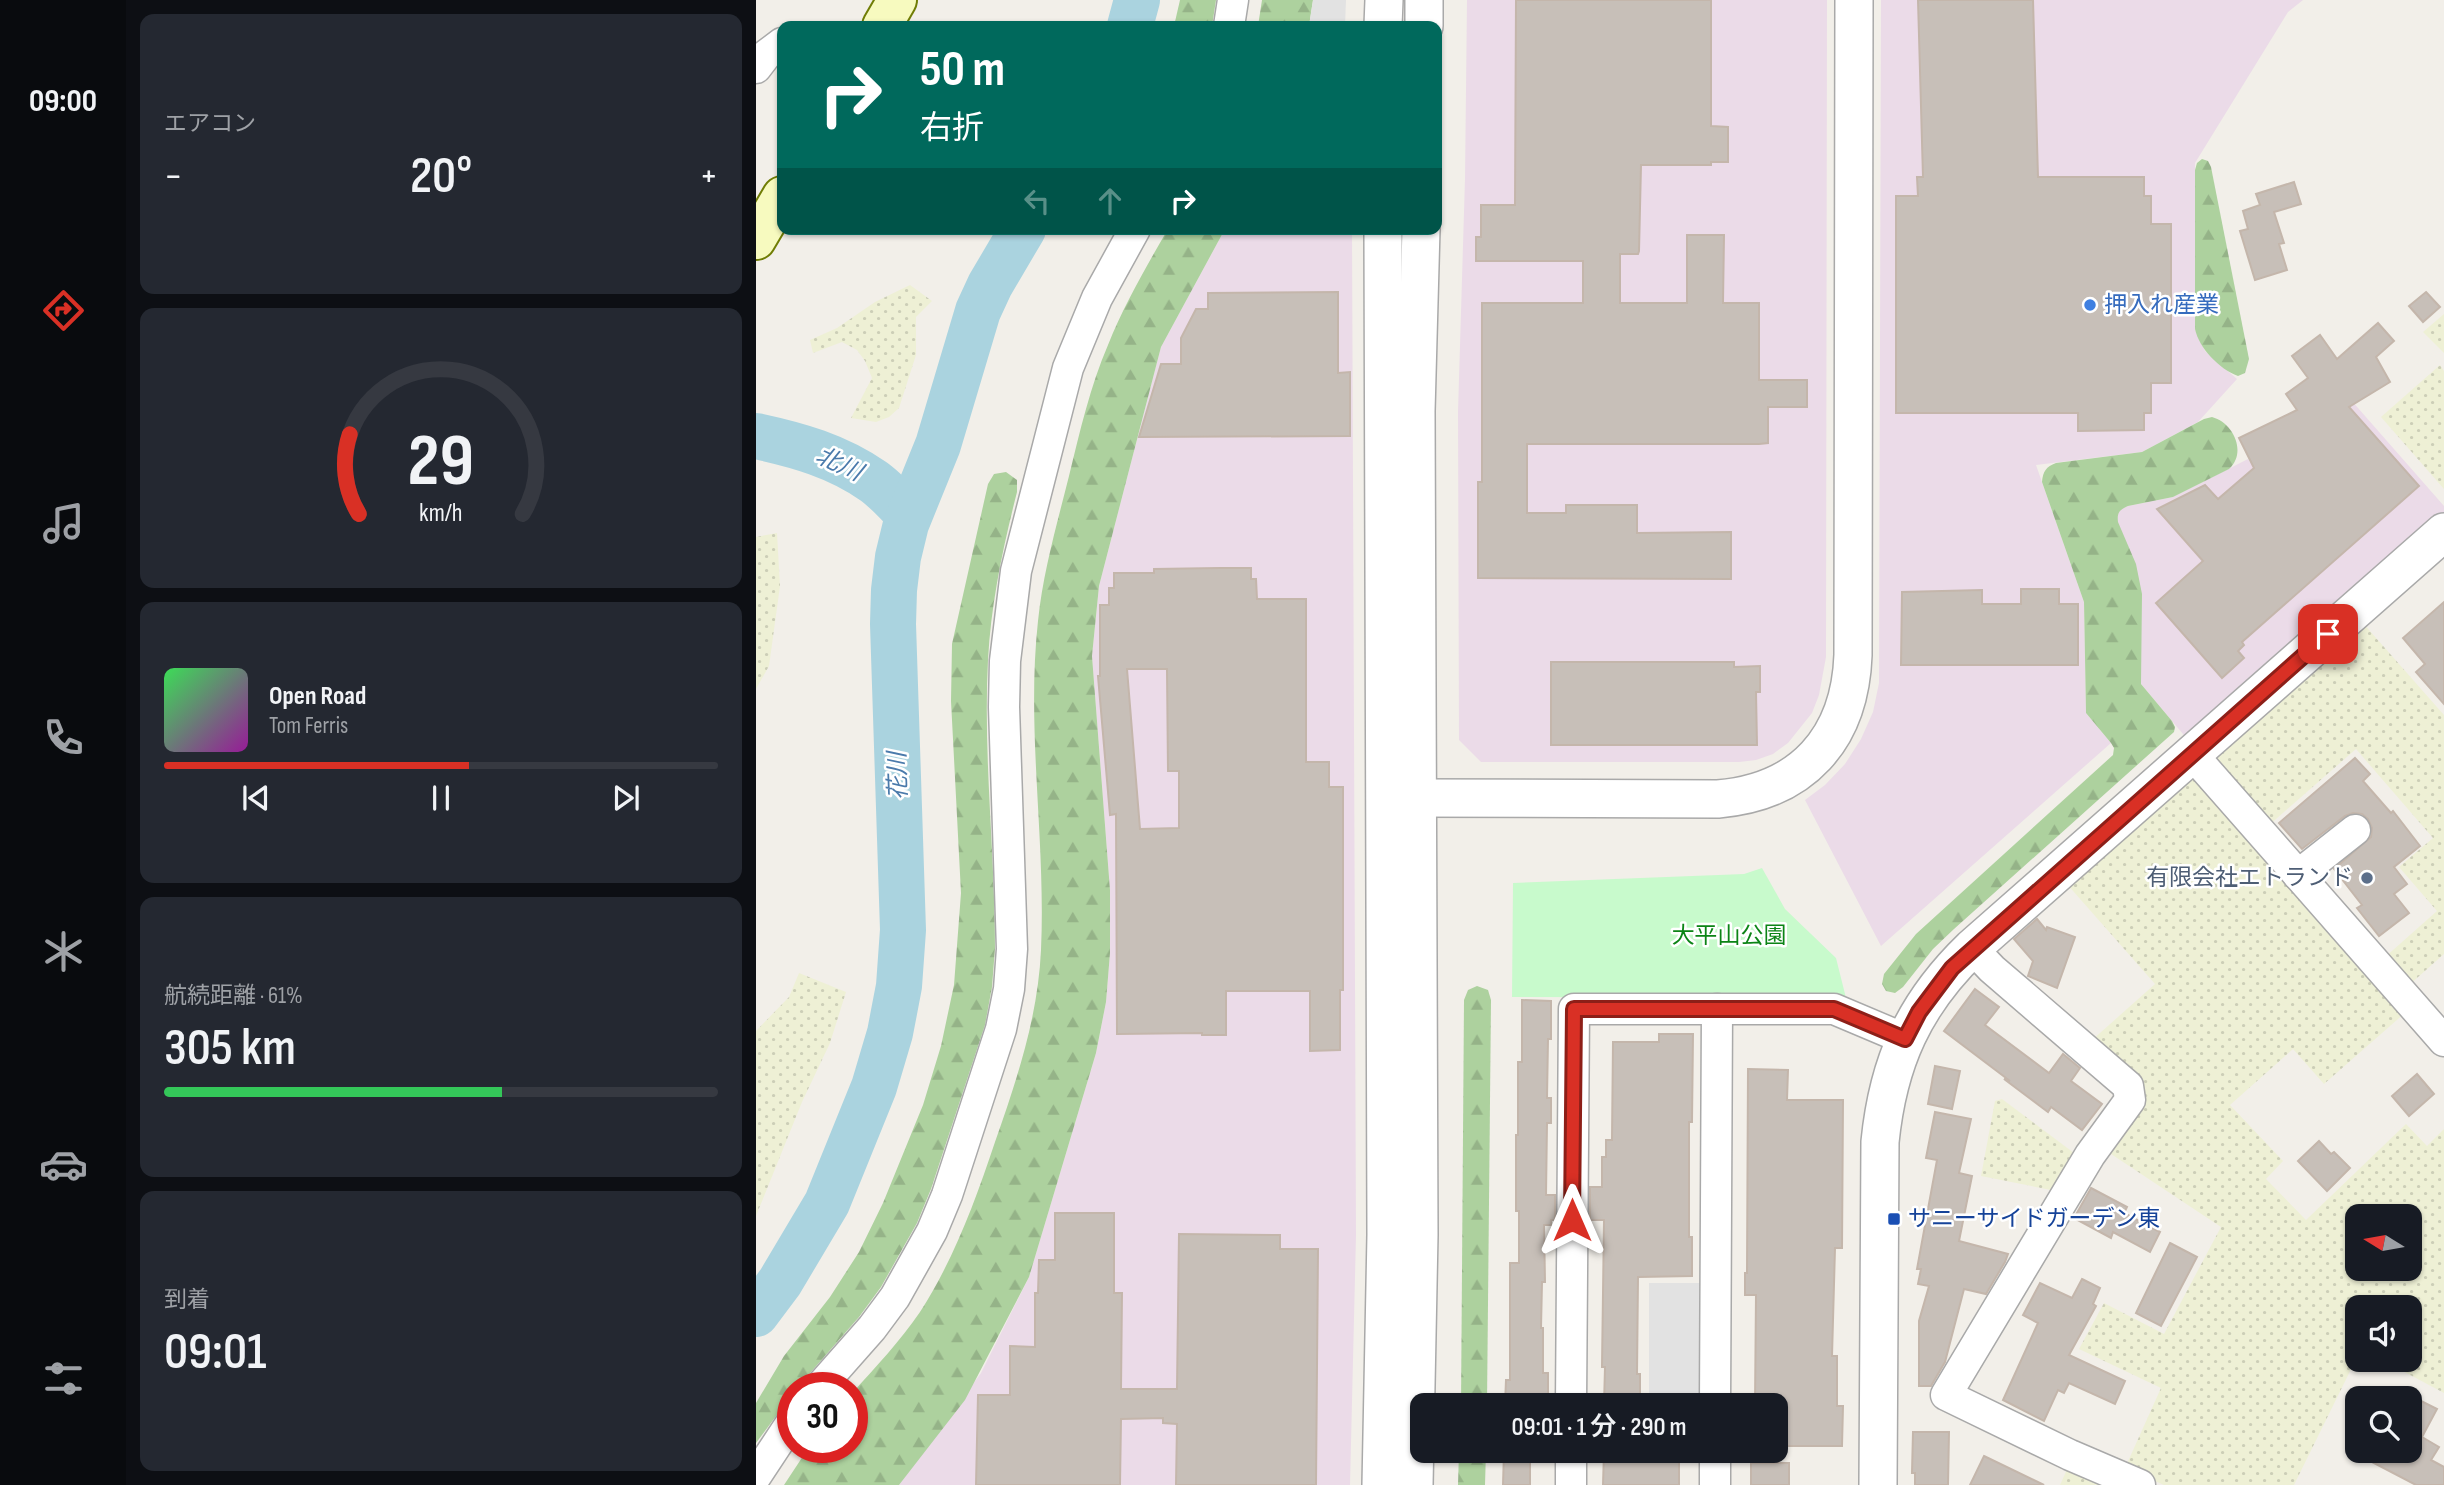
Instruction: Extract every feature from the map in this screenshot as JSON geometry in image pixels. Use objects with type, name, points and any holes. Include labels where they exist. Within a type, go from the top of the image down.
[{"type":"main road","points":[[885,21],[897,0]]},
{"type":"main road","points":[[756,240],[777,204]]},
{"type":"street","points":[[1230,21],[1233,0]]},
{"type":"street","points":[[1383,21],[1384,0]]},
{"type":"street","points":[[1424,0],[1424,21]]},
{"type":"street","points":[[1417,798],[1742,797],[1766,790],[1807,765],[1824,747],[1838,726],[1847,704],[1853,655],[1854,0]]},
{"type":"street","points":[[756,68],[766,54],[777,46]]},
{"type":"street","points":[[833,1372],[880,1318],[920,1253],[947,1195],[1001,1029],[1009,989],[1012,949],[1004,707],[1006,650],[1016,570],[1068,368],[1097,298],[1132,235]]},
{"type":"street","points":[[1381,1485],[1386,1247],[1382,235]]},
{"type":"street","points":[[1414,1485],[1419,1259],[1416,411],[1421,235]]},
{"type":"street","points":[[1878,1485],[1880,1142],[1888,1087],[1905,1039],[1935,989],[1972,948],[2444,532]]},
{"type":"street","points":[[2192,754],[2444,1041]]},
{"type":"street","points":[[2298,875],[2354,830]]},
{"type":"street","points":[[1972,948],[1992,969],[2128,1086],[2130,1100],[2090,1155],[1946,1395],[2070,1455],[2140,1485]]},
{"type":"street","points":[[1571,1393],[1574,1009],[1834,1009],[1905,1039]]},
{"type":"street","points":[[1715,1393],[1717,1009]]},
{"type":"street","points":[[756,1476],[777,1444]]},
{"type":"street","points":[[1571,1463],[1571,1485]]},
{"type":"street","points":[[1715,1463],[1715,1485]]},
{"type":"shaded area","points":[[1313,0],[1346,0],[1345,21],[1310,21]]},
{"type":"shaded area","points":[[1467,0],[1827,0],[1826,657],[1819,695],[1812,713],[1788,743],[1773,754],[1739,762],[1481,762],[1459,740],[1458,412]]},
{"type":"shaded area","points":[[1881,0],[2303,0],[2288,12],[2195,163],[2195,329],[2205,351],[2237,379],[2198,422],[2142,452],[2036,465],[2084,602],[2086,713],[2111,743],[1881,946],[1805,800],[1825,785],[1845,764],[1861,739],[1873,712],[1879,683]]},
{"type":"shaded area","points":[[1222,235],[1352,235],[1356,1235],[1350,1485],[899,1485],[981,1373],[1029,1277],[1096,1053],[1106,1002],[1110,953],[1110,890],[1092,656],[1099,586],[1161,347]]},
{"type":"shaded area","points":[[2351,400],[2444,506],[2444,514],[2188,740],[2141,684],[2117,515],[2121,509],[2128,506],[2173,497],[2248,459],[2250,462],[2319,427]]},
{"type":"shaded area","points":[[1649,1283],[1704,1283],[1704,1393],[1649,1393]]},
{"type":"green space","points":[[1180,0],[1216,0],[1213,21],[1175,21]]},
{"type":"green space","points":[[1262,0],[1313,0],[1310,21],[1259,21]]},
{"type":"green space","points":[[2202,159],[2208,161],[2211,167],[2249,359],[2245,373],[2238,376],[2211,357],[2195,329],[2195,170]]},
{"type":"green space","points":[[1165,235],[1222,235],[1161,347],[1099,586],[1092,656],[1110,890],[1110,953],[1106,1002],[1096,1053],[1029,1277],[965,1400],[899,1485],[784,1485],[798,1463],[868,1463],[868,1376],[920,1312],[943,1272],[980,1186],[1018,1071],[1036,999],[1041,950],[1041,868],[1034,703],[1038,621],[1043,584],[1086,409],[1121,315]]},
{"type":"green space","points":[[910,285],[932,301],[916,317],[916,355],[899,408],[889,417],[876,422],[851,418],[872,378],[865,361],[857,350],[842,342],[813,353],[810,340],[837,328],[875,302]]},
{"type":"green space","points":[[2444,314],[2444,353],[2423,332]]},
{"type":"green space","points":[[2440,365],[2444,371],[2444,489],[2381,417]]},
{"type":"green space","points":[[2212,417],[2226,425],[2236,439],[2237,455],[2229,469],[2173,497],[2128,506],[2121,510],[2118,516],[2118,522],[2136,564],[2142,594],[2141,684],[2172,721],[2174,732],[1954,929],[1933,949],[1903,987],[1895,993],[1886,991],[1882,984],[1884,974],[1916,934],[2113,755],[2114,748],[2111,743],[2086,713],[2084,602],[2042,482],[2044,472],[2056,463],[2142,452]]},
{"type":"green space","points":[[1006,472],[1017,480],[1017,492],[998,575],[988,660],[987,732],[995,948],[985,1025],[931,1189],[917,1223],[881,1287],[811,1372],[777,1372],[777,1415],[756,1443],[756,1403],[784,1356],[830,1297],[859,1252],[883,1203],[923,1105],[941,1046],[954,985],[961,893],[951,701],[952,644],[988,484],[994,474]]},
{"type":"green space","points":[[777,533],[780,586],[769,666],[756,689],[756,537]]},
{"type":"green space","points":[[2362,622],[2444,715],[2444,954],[2408,986],[2384,958],[2437,911],[2399,867],[2433,838],[2356,749],[2268,826],[2212,762],[2213,754]]},
{"type":"green space","points":[[2189,775],[2197,775],[2406,1012],[2324,1084],[2293,1049],[2230,1105],[2283,1161],[2266,1179],[2306,1220],[2406,1124],[2427,1146],[2444,1129],[2444,1393],[2405,1372],[2422,1372],[2422,1295],[2345,1295],[2345,1372],[2350,1372],[2294,1485],[2164,1485],[2125,1468],[2161,1388],[2079,1349],[2104,1303],[2164,1334],[2221,1227],[2105,1150],[2145,1095],[2144,1087],[2091,1041],[2155,984],[2066,883]]},
{"type":"green space","name":"大平山公園","points":[[1762,868],[1785,909],[1836,958],[1847,1002],[1837,998],[1512,997],[1513,883],[1744,874]]},
{"type":"green space","points":[[799,973],[846,992],[830,1043],[802,1102],[756,1216],[756,1031],[789,997]]},
{"type":"green space","points":[[1477,986],[1488,990],[1491,1000],[1487,1393],[1461,1393],[1464,1000],[1468,990]]},
{"type":"green space","points":[[2002,1099],[2078,1156],[2056,1191],[1981,1176],[1995,1101]]},
{"type":"green space","points":[[1459,1463],[1486,1463],[1485,1485],[1458,1485]]},
{"type":"green space","points":[[2069,1465],[2116,1485],[2060,1485]]},
{"type":"building","points":[[1516,0],[1711,0],[1711,126],[1728,127],[1728,162],[1711,162],[1711,165],[1641,165],[1639,251],[1638,254],[1620,254],[1620,303],[1687,303],[1687,235],[1724,235],[1723,303],[1759,303],[1759,380],[1807,380],[1807,407],[1768,407],[1768,443],[1527,444],[1527,513],[1566,513],[1566,505],[1637,505],[1637,533],[1731,532],[1731,579],[1478,578],[1478,482],[1482,482],[1482,303],[1583,303],[1583,261],[1476,261],[1476,237],[1481,237],[1481,205],[1515,205]]},
{"type":"building","points":[[1918,0],[2033,0],[2038,177],[2144,177],[2144,196],[2151,196],[2151,224],[2171,224],[2171,383],[2151,383],[2151,413],[2144,413],[2144,430],[2078,431],[2078,413],[1896,413],[1896,196],[1918,196],[1917,177],[1923,177]]},
{"type":"building","points":[[2294,182],[2301,204],[2274,212],[2284,243],[2279,244],[2287,270],[2255,280],[2240,231],[2248,229],[2243,211],[2260,205],[2256,194]]},
{"type":"building","points":[[1338,292],[1338,373],[1350,372],[1350,436],[1139,437],[1161,364],[1181,364],[1181,338],[1196,309],[1208,309],[1208,293]]},
{"type":"building","points":[[2426,292],[2440,307],[2423,322],[2409,306]]},
{"type":"building","points":[[2378,323],[2394,341],[2376,357],[2390,382],[2349,407],[2419,486],[2242,642],[2244,645],[2238,651],[2244,658],[2222,678],[2156,603],[2203,561],[2157,509],[2205,485],[2218,499],[2254,468],[2239,438],[2297,410],[2286,394],[2308,378],[2292,356],[2320,335],[2337,359]]},
{"type":"building","points":[[1251,568],[1251,579],[1256,579],[1257,599],[1306,599],[1306,762],[1329,762],[1329,787],[1343,787],[1343,990],[1340,990],[1340,1050],[1310,1051],[1310,991],[1226,991],[1226,1035],[1117,1034],[1116,814],[1110,815],[1098,676],[1100,605],[1109,605],[1109,588],[1114,588],[1114,573],[1154,573],[1154,569]],"holes":[[[1127,669],[1167,669],[1168,771],[1179,771],[1179,828],[1140,829]]]},
{"type":"building","points":[[2021,589],[2059,589],[2059,604],[2078,604],[2078,665],[1901,665],[1902,592],[1982,590],[1982,604],[2021,604]]},
{"type":"building","points":[[2444,602],[2444,704],[2416,672],[2425,664],[2403,638]]},
{"type":"building","points":[[1551,662],[1734,662],[1734,667],[1760,666],[1760,692],[1756,692],[1757,745],[1551,745]]},
{"type":"building","points":[[2355,758],[2370,774],[2363,781],[2391,813],[2393,811],[2420,846],[2394,867],[2407,884],[2394,894],[2409,913],[2379,936],[2357,908],[2362,905],[2334,869],[2371,837],[2372,828],[2368,819],[2362,814],[2345,816],[2302,849],[2279,823]]},
{"type":"building","points":[[2037,919],[2046,930],[2047,927],[2075,937],[2057,988],[2028,976],[2033,961],[2014,939]]},
{"type":"building","points":[[1975,989],[1999,1007],[1985,1025],[2049,1073],[2063,1054],[2080,1068],[2071,1081],[2102,1104],[2082,1130],[2051,1107],[2048,1112],[1944,1031]]},
{"type":"building","points":[[1522,1000],[1551,1001],[1547,1098],[1551,1098],[1551,1123],[1547,1123],[1546,1195],[1555,1195],[1555,1220],[1551,1220],[1551,1225],[1544,1225],[1545,1282],[1542,1282],[1541,1328],[1543,1373],[1548,1373],[1548,1393],[1505,1393],[1506,1380],[1510,1380],[1510,1263],[1519,1263],[1516,1135],[1518,1062],[1522,1062]]},
{"type":"building","points":[[1659,1034],[1693,1034],[1692,1122],[1689,1122],[1689,1237],[1692,1237],[1692,1276],[1638,1277],[1637,1374],[1640,1374],[1640,1393],[1604,1393],[1605,1367],[1602,1367],[1604,1220],[1590,1220],[1590,1187],[1602,1187],[1602,1157],[1606,1157],[1606,1140],[1612,1140],[1613,1042],[1659,1042]]},
{"type":"building","points":[[1935,1066],[1960,1071],[1952,1109],[1928,1104]]},
{"type":"building","points":[[1748,1069],[1788,1070],[1787,1100],[1843,1100],[1842,1248],[1835,1248],[1832,1356],[1837,1356],[1837,1406],[1843,1406],[1842,1446],[1788,1446],[1788,1393],[1755,1393],[1756,1295],[1745,1295]]},
{"type":"building","points":[[2417,1074],[2434,1094],[2409,1116],[2392,1096]]},
{"type":"building","points":[[1935,1112],[1971,1119],[1959,1173],[1972,1176],[1959,1241],[2008,1254],[1986,1294],[1964,1289],[1945,1362],[1931,1386],[1919,1386],[1919,1321],[1929,1286],[1918,1284],[1921,1269],[1917,1269],[1937,1160],[1926,1158]]},
{"type":"building","points":[[2319,1141],[2350,1168],[2327,1191],[2298,1161]]},
{"type":"building","points":[[2091,1188],[2127,1207],[2124,1213],[2160,1232],[2150,1252],[2113,1232],[2111,1238],[2074,1218]]},
{"type":"building","points":[[1055,1213],[1114,1213],[1114,1293],[1122,1293],[1121,1389],[1177,1389],[1179,1234],[1280,1235],[1280,1249],[1318,1249],[1316,1485],[1176,1485],[1177,1424],[1163,1423],[1163,1418],[1121,1419],[1120,1485],[976,1485],[978,1395],[1010,1395],[1010,1346],[1035,1347],[1035,1293],[1038,1293],[1039,1260],[1055,1260]]},
{"type":"building","points":[[2170,1243],[2197,1257],[2161,1326],[2136,1313]]},
{"type":"building","points":[[2082,1279],[2100,1288],[2093,1304],[2096,1306],[2069,1355],[2125,1381],[2115,1404],[2069,1383],[2064,1393],[2058,1390],[2044,1421],[2003,1400],[2038,1323],[2023,1315],[2040,1283],[2072,1298]]},
{"type":"building","points":[[2422,1402],[2437,1409],[2422,1437]]},
{"type":"building","points":[[1913,1432],[1949,1432],[1948,1485],[1915,1485],[1915,1473],[1912,1473]]},
{"type":"building","points":[[2422,1437],[2439,1447],[2431,1460],[2444,1467],[2444,1485],[2416,1485],[2374,1463],[2422,1463]]},
{"type":"building","points":[[1984,1456],[2044,1485],[1970,1485]]},
{"type":"building","points":[[1504,1463],[1530,1463],[1530,1485],[1503,1485]]},
{"type":"building","points":[[1604,1463],[1679,1463],[1679,1485],[1603,1485]]},
{"type":"building","points":[[1751,1463],[1789,1463],[1789,1485],[1751,1485]]},
{"type":"waterway","name":"花川","points":[[1131,21],[1137,0]]},
{"type":"waterway","name":"花川","points":[[756,1314],[780,1282],[827,1203],[874,1087],[890,1033],[899,986],[903,930],[893,624],[898,557],[906,524],[938,445],[978,311],[1019,235]]},
{"type":"waterway","name":"北川","points":[[756,436],[831,458],[859,472],[878,485],[909,515]]},
{"type":"place","name":"押入れ産業","points":[[2090,305]]},
{"type":"place","name":"有限会社エトランド","points":[[2367,878]]},
{"type":"place","name":"サニーサイドガーデン東","points":[[1894,1219]]},
{"type":"route","points":[[1572,1220],[1574,1009],[1834,1009],[1905,1039],[1935,989],[1972,948],[2328,634]]}]
